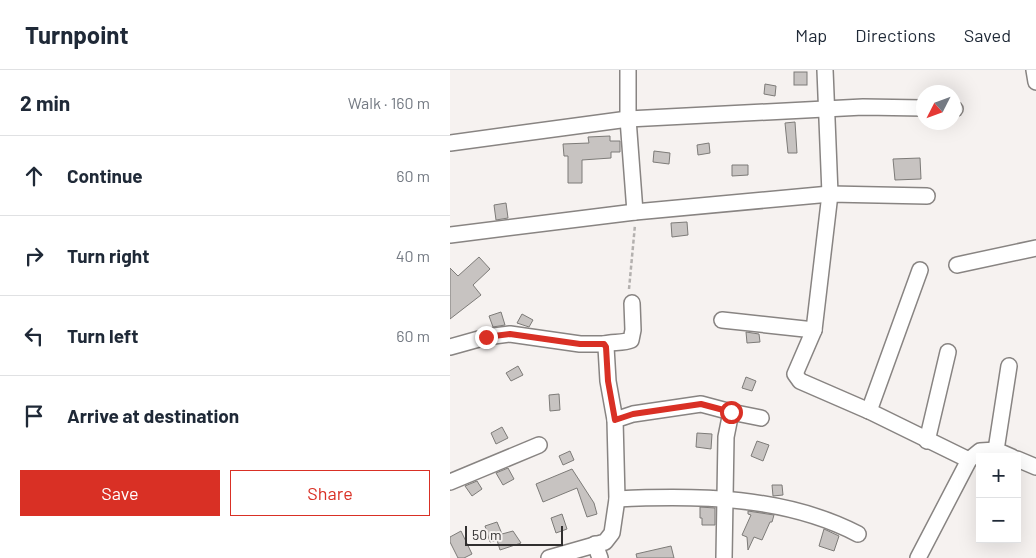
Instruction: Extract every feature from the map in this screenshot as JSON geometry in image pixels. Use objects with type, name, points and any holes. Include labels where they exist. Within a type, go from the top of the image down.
[{"type":"street","points":[[628,70],[628,119],[635,212]]},
{"type":"street","points":[[825,70],[825,108],[830,194],[814,330],[795,374],[800,381],[869,411],[969,460]]},
{"type":"street","points":[[1034,70],[1036,82]]},
{"type":"street","points":[[450,143],[628,119],[863,106],[916,108]]},
{"type":"street","points":[[450,235],[635,212],[830,194],[927,196]]},
{"type":"street","points":[[957,265],[1036,248]]},
{"type":"street","points":[[869,411],[920,270]]},
{"type":"street","points":[[450,347],[486,337],[510,334],[580,344],[604,344],[631,340],[633,330],[632,303]]},
{"type":"street","points":[[722,320],[814,330]]},
{"type":"street","points":[[549,558],[598,551],[612,533],[617,499],[615,420],[608,381],[606,347],[604,344]]},
{"type":"street","points":[[927,441],[948,352]]},
{"type":"street","points":[[996,450],[1009,366]]},
{"type":"street","points":[[615,420],[633,414],[701,404],[761,418]]},
{"type":"street","points":[[724,558],[726,437],[731,412]]},
{"type":"street","points":[[450,482],[539,445]]},
{"type":"street","points":[[918,558],[969,460],[980,451],[996,450],[1003,453]]},
{"type":"street","points":[[1021,461],[1036,467]]},
{"type":"street","points":[[617,499],[696,497],[725,499],[815,516],[840,524],[858,534]]},
{"type":"path","points":[[632,303],[630,284],[635,234],[635,212]]},
{"type":"building","points":[[794,72],[807,72],[807,85],[794,85]]},
{"type":"building","points":[[765,84],[776,86],[775,96],[764,94]]},
{"type":"building","points":[[795,122],[797,153],[788,153],[785,123]]},
{"type":"building","points":[[610,136],[610,141],[620,141],[620,152],[611,152],[611,158],[582,160],[582,183],[568,183],[568,156],[564,156],[563,144],[589,143],[588,137]]},
{"type":"building","points":[[709,143],[710,153],[698,155],[697,145]]},
{"type":"building","points":[[654,151],[670,153],[669,164],[653,162]]},
{"type":"building","points":[[920,158],[921,179],[895,180],[893,159]]},
{"type":"building","points":[[732,165],[748,165],[748,175],[732,176]]},
{"type":"building","points":[[506,203],[508,218],[496,220],[494,205]]},
{"type":"building","points":[[687,222],[688,235],[672,237],[671,223]]},
{"type":"building","points":[[479,257],[490,269],[473,285],[481,295],[450,319],[450,268],[458,276]]},
{"type":"building","points":[[501,312],[505,325],[493,327],[489,316]]},
{"type":"building","points":[[522,314],[533,320],[529,327],[517,323]]},
{"type":"building","points":[[746,332],[759,334],[760,342],[747,343]]},
{"type":"building","points":[[518,366],[523,375],[511,381],[506,373]]},
{"type":"building","points":[[746,377],[756,381],[752,391],[742,388]]},
{"type":"building","points":[[559,394],[560,410],[550,411],[549,395]]},
{"type":"building","points":[[502,427],[508,438],[496,444],[491,433]]},
{"type":"building","points":[[697,433],[712,434],[711,449],[696,447]]},
{"type":"building","points":[[757,441],[769,445],[763,461],[751,456]]},
{"type":"building","points":[[570,451],[574,460],[563,465],[559,456]]},
{"type":"building","points":[[508,468],[514,479],[503,485],[496,473]]},
{"type":"building","points":[[572,469],[594,503],[597,514],[587,517],[577,488],[543,502],[536,484]]},
{"type":"building","points":[[477,481],[482,489],[472,496],[465,486]]},
{"type":"building","points":[[772,485],[782,485],[783,495],[773,496]]},
{"type":"building","points":[[700,507],[715,508],[715,525],[702,525]]},
{"type":"building","points":[[748,511],[774,515],[762,540],[754,537],[748,550],[747,537],[742,535],[751,515],[748,514]]},
{"type":"building","points":[[562,514],[567,529],[556,533],[551,518]]},
{"type":"building","points":[[497,522],[502,534],[513,531],[521,543],[500,550],[497,540],[490,542],[485,526]]},
{"type":"building","points":[[824,529],[839,536],[834,551],[819,546]]},
{"type":"building","points":[[461,531],[472,554],[464,558],[458,558],[450,542],[450,537]]},
{"type":"building","points":[[671,546],[674,558],[637,558],[636,554]]},
{"type":"route","points":[[486,337],[510,334],[580,344],[604,344],[606,347],[608,381],[615,420],[633,414],[701,404],[731,412]]}]
